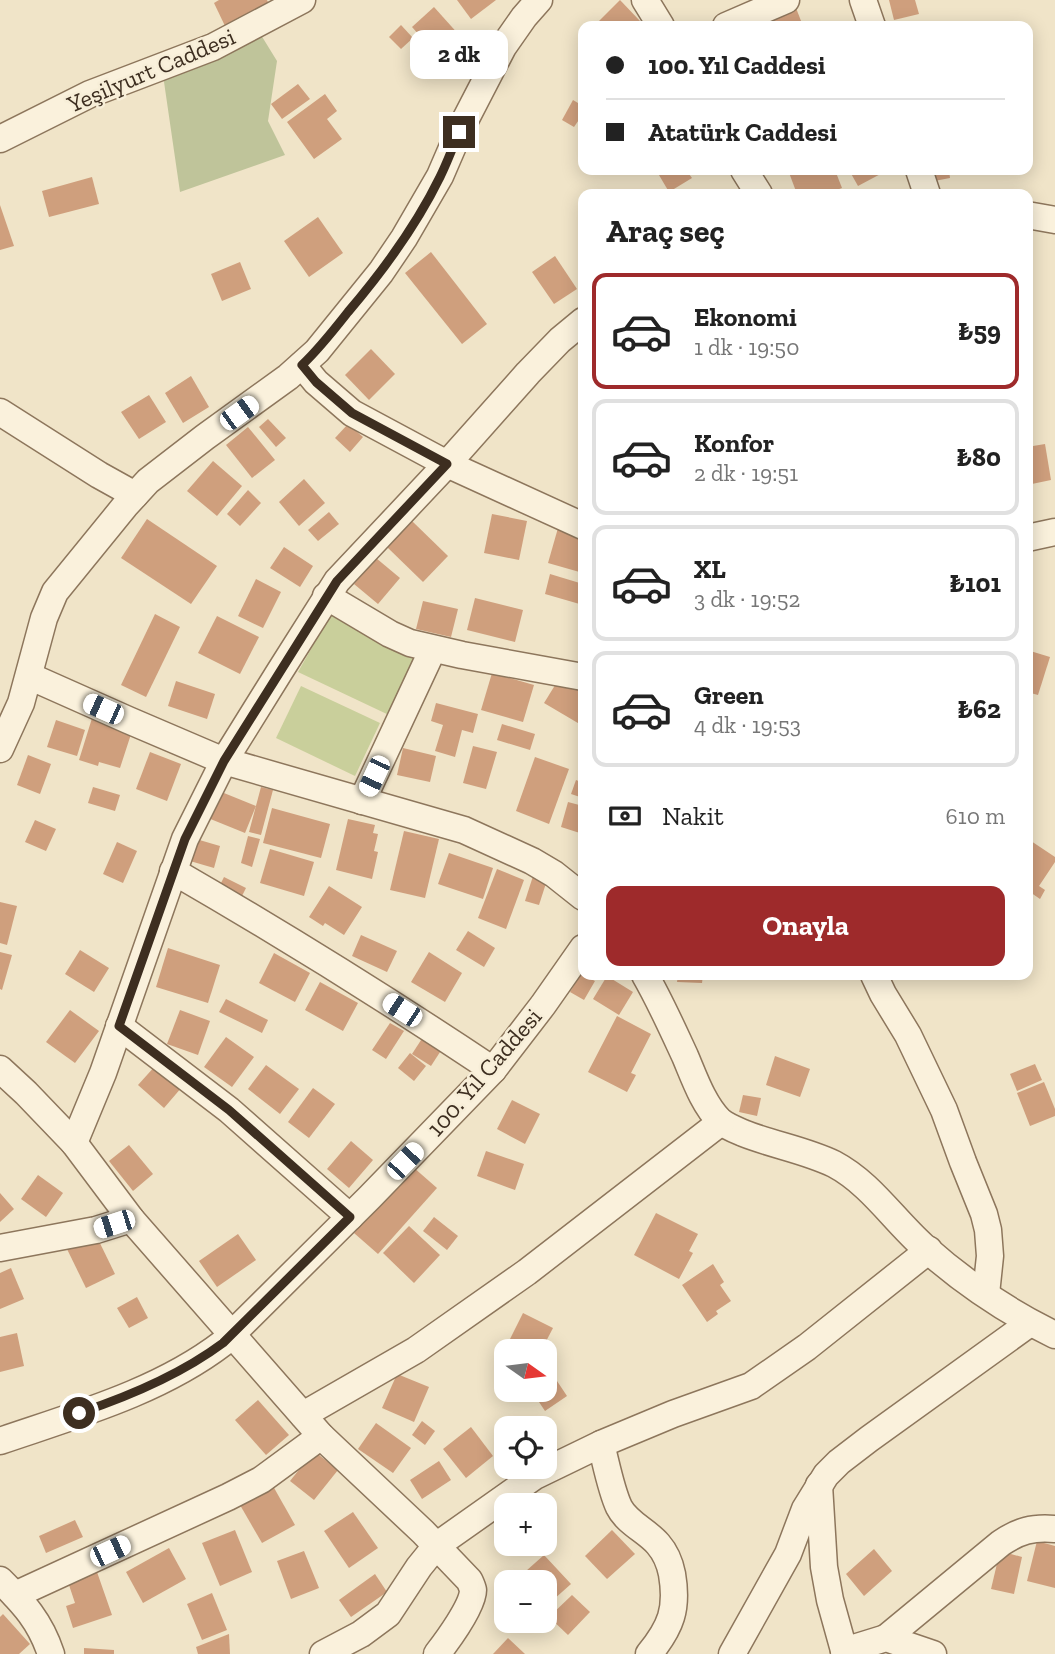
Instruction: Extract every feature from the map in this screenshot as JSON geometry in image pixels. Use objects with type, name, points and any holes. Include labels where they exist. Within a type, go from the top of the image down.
[{"type":"street","name":"Yeşilyurt Caddesi","points":[[0,139],[90,94],[214,47],[302,0]]},
{"type":"street","points":[[2,742],[21,703],[44,618],[55,592],[148,481],[288,377],[317,351],[354,306],[404,238],[440,176],[459,132],[503,47],[540,0]]},
{"type":"street","points":[[645,0],[658,21]]},
{"type":"street","points":[[738,21],[786,0]]},
{"type":"street","points":[[863,0],[870,21]]},
{"type":"street","points":[[1033,216],[1055,220]]},
{"type":"street","points":[[74,1143],[103,1073],[185,839],[224,761],[337,581],[528,373],[578,325]]},
{"type":"street","points":[[302,365],[316,382],[352,413],[447,464],[578,524]]},
{"type":"street","points":[[0,412],[135,495]]},
{"type":"street","points":[[1033,537],[1055,532]]},
{"type":"street","points":[[326,596],[399,638],[433,649],[578,676]]},
{"type":"street","points":[[362,801],[433,649]]},
{"type":"street","points":[[29,676],[224,761],[476,835],[532,861],[578,893]]},
{"type":"street","points":[[173,872],[356,980],[493,1070]]},
{"type":"street","name":"100. Yıl Caddesi","points":[[0,1441],[103,1405],[165,1379],[207,1355],[232,1334],[441,1126],[493,1070],[578,955]]},
{"type":"street","points":[[648,980],[708,1106],[722,1122],[754,1138],[814,1155],[846,1171],[877,1197],[929,1250],[986,1294],[1055,1335]]},
{"type":"street","points":[[876,980],[908,1035],[944,1110],[962,1162],[985,1214],[990,1256],[986,1294]]},
{"type":"street","points":[[119,1026],[229,1110],[350,1217]]},
{"type":"street","points":[[0,1069],[74,1143],[131,1219],[321,1436],[469,1580],[473,1590],[469,1604],[450,1638],[437,1654]]},
{"type":"street","points":[[303,1415],[416,1350],[527,1272],[722,1122]]},
{"type":"street","points":[[0,1248],[96,1230],[131,1219]]},
{"type":"street","points":[[323,1654],[361,1634],[388,1614],[436,1546],[535,1476],[673,1413],[751,1386],[807,1347],[929,1250]]},
{"type":"street","points":[[732,1654],[788,1554],[805,1509],[826,1475],[839,1462],[1030,1322]]},
{"type":"street","points":[[51,1654],[45,1635],[34,1617],[7,1587],[228,1497],[261,1480],[321,1436]]},
{"type":"street","points":[[601,1444],[619,1507],[626,1517],[659,1544],[670,1566],[675,1590],[674,1607],[662,1638],[649,1654]]},
{"type":"street","points":[[819,1485],[824,1567],[844,1653],[886,1638],[1015,1534],[1029,1529],[1055,1529]]},
{"type":"street","points":[[886,1638],[933,1654]]},
{"type":"green space","points":[[261,35],[277,61],[268,121],[285,155],[180,192],[163,75]]},
{"type":"green space","points":[[332,612],[418,660],[391,716],[298,672]]},
{"type":"green space","points":[[301,686],[380,723],[355,776],[276,738]]},
{"type":"building","points":[[219,0],[267,0],[269,4],[225,26],[214,3]]},
{"type":"building","points":[[457,0],[496,0],[471,19]]},
{"type":"building","points":[[620,0],[640,21],[599,21]]},
{"type":"building","points":[[889,0],[915,0],[919,14],[894,20]]},
{"type":"building","points":[[434,7],[460,36],[438,56],[412,27]]},
{"type":"building","points":[[796,8],[801,21],[764,21]]},
{"type":"building","points":[[401,25],[413,38],[401,49],[389,37]]},
{"type":"building","points":[[298,84],[310,99],[282,119],[271,104]]},
{"type":"building","points":[[325,94],[337,111],[327,119],[342,139],[314,159],[287,122]]},
{"type":"building","points":[[573,100],[578,103],[578,121],[574,127],[562,120]]},
{"type":"building","points":[[659,175],[690,175],[692,178],[674,189],[667,189]]},
{"type":"building","points":[[790,175],[837,175],[842,188],[839,189],[795,189]]},
{"type":"building","points":[[852,175],[879,175],[858,186]]},
{"type":"building","points":[[928,175],[950,175],[950,178],[929,182]]},
{"type":"building","points":[[92,177],[99,204],[49,217],[42,191]]},
{"type":"building","points":[[0,205],[14,246],[0,250]]},
{"type":"building","points":[[318,217],[343,253],[309,277],[284,241]]},
{"type":"building","points":[[431,252],[487,324],[462,344],[405,273]]},
{"type":"building","points":[[555,256],[577,289],[554,304],[532,272]]},
{"type":"building","points":[[240,262],[251,289],[222,301],[211,274]]},
{"type":"building","points":[[371,349],[395,374],[369,400],[345,375]]},
{"type":"building","points":[[191,376],[209,407],[183,423],[165,393]]},
{"type":"building","points":[[149,395],[166,422],[139,439],[121,412]]},
{"type":"building","points":[[268,419],[286,438],[276,447],[259,427]]},
{"type":"building","points":[[348,424],[363,437],[350,452],[335,438]]},
{"type":"building","points":[[248,427],[275,460],[252,478],[226,445]]},
{"type":"building","points":[[1045,444],[1051,480],[1033,484],[1033,446]]},
{"type":"building","points":[[213,461],[242,486],[217,516],[187,491]]},
{"type":"building","points":[[304,479],[325,503],[299,526],[279,502]]},
{"type":"building","points":[[248,490],[261,503],[240,526],[227,514]]},
{"type":"building","points":[[329,512],[339,524],[318,541],[308,530]]},
{"type":"building","points":[[492,514],[527,521],[519,560],[484,553]]},
{"type":"building","points":[[147,519],[217,566],[191,604],[121,558]]},
{"type":"building","points":[[412,521],[448,556],[423,582],[387,547]]},
{"type":"building","points":[[558,528],[578,534],[578,572],[548,563]]},
{"type":"building","points":[[284,547],[313,566],[300,587],[270,568]]},
{"type":"building","points":[[376,558],[400,578],[378,604],[354,584]]},
{"type":"building","points":[[550,574],[578,582],[578,604],[545,594]]},
{"type":"building","points":[[256,579],[281,592],[263,628],[238,616]]},
{"type":"building","points":[[475,598],[523,610],[515,642],[467,630]]},
{"type":"building","points":[[423,601],[458,609],[451,637],[416,629]]},
{"type":"building","points":[[155,614],[180,627],[146,697],[121,685]]},
{"type":"building","points":[[217,616],[259,637],[240,674],[198,653]]},
{"type":"building","points":[[1033,652],[1050,657],[1038,695],[1033,694]]},
{"type":"building","points":[[492,673],[534,685],[523,722],[481,710]]},
{"type":"building","points":[[562,674],[578,683],[578,723],[544,703]]},
{"type":"building","points":[[176,681],[215,694],[207,719],[168,706]]},
{"type":"building","points":[[436,703],[478,714],[473,733],[462,730],[455,757],[435,751],[443,725],[431,721]]},
{"type":"building","points":[[93,715],[133,728],[120,768],[99,762],[98,766],[79,760]]},
{"type":"building","points":[[56,720],[85,730],[77,756],[47,747]]},
{"type":"building","points":[[502,724],[535,734],[530,750],[497,740]]},
{"type":"building","points":[[473,746],[497,752],[486,789],[463,783]]},
{"type":"building","points":[[403,748],[436,756],[430,782],[397,775]]},
{"type":"building","points":[[150,752],[181,764],[167,801],[136,789]]},
{"type":"building","points":[[28,755],[51,764],[40,794],[17,785]]},
{"type":"building","points":[[535,757],[569,769],[549,824],[516,811]]},
{"type":"building","points":[[576,780],[578,781],[578,796],[571,794]]},
{"type":"building","points":[[93,787],[120,795],[115,811],[88,803]]},
{"type":"building","points":[[261,787],[273,790],[261,835],[249,832]]},
{"type":"building","points":[[219,791],[256,806],[245,833],[208,818]]},
{"type":"building","points":[[568,802],[578,805],[578,832],[561,827]]},
{"type":"building","points":[[272,808],[330,824],[321,858],[263,843]]},
{"type":"building","points":[[348,819],[375,825],[373,833],[378,834],[374,851],[378,852],[372,879],[336,870]]},
{"type":"building","points":[[35,820],[56,829],[46,851],[25,842]]},
{"type":"building","points":[[404,831],[439,839],[425,898],[390,890]]},
{"type":"building","points":[[248,836],[260,839],[252,867],[241,863]]},
{"type":"building","points":[[196,839],[220,846],[214,868],[190,861]]},
{"type":"building","points":[[117,842],[137,851],[123,883],[103,874]]},
{"type":"building","points":[[1033,842],[1055,857],[1055,862],[1039,886],[1045,890],[1040,899],[1033,894]]},
{"type":"building","points":[[270,849],[314,862],[304,896],[260,883]]},
{"type":"building","points":[[449,853],[493,868],[483,899],[438,884]]},
{"type":"building","points":[[497,869],[524,880],[506,929],[478,918]]},
{"type":"building","points":[[534,873],[548,877],[539,905],[525,901]]},
{"type":"building","points":[[224,877],[246,888],[240,900],[218,889]]},
{"type":"building","points":[[329,886],[362,907],[344,935],[309,917]]},
{"type":"building","points":[[0,902],[17,906],[7,945],[0,943]]},
{"type":"building","points":[[468,931],[495,948],[484,967],[456,950]]},
{"type":"building","points":[[361,935],[397,951],[387,972],[352,956]]},
{"type":"building","points":[[168,948],[220,965],[208,1003],[156,987]]},
{"type":"building","points":[[80,950],[109,968],[94,992],[65,974]]},
{"type":"building","points":[[0,952],[12,955],[2,990],[0,989]]},
{"type":"building","points":[[429,952],[462,973],[445,1002],[411,982]]},
{"type":"building","points":[[274,953],[310,973],[295,1002],[259,983]]},
{"type":"building","points":[[578,979],[595,981],[584,1000],[570,992]]},
{"type":"building","points":[[605,980],[614,980],[633,992],[619,1015],[593,999]]},
{"type":"building","points":[[677,980],[702,980],[702,983]]},
{"type":"building","points":[[320,982],[358,1003],[343,1031],[305,1010]]},
{"type":"building","points":[[226,999],[268,1020],[262,1033],[219,1012]]},
{"type":"building","points":[[70,1010],[99,1031],[75,1063],[46,1042]]},
{"type":"building","points":[[180,1010],[210,1021],[198,1055],[167,1044]]},
{"type":"building","points":[[617,1016],[651,1034],[631,1073],[636,1075],[627,1092],[588,1072]]},
{"type":"building","points":[[390,1023],[404,1031],[386,1059],[372,1050]]},
{"type":"building","points":[[226,1037],[254,1057],[232,1087],[204,1067]]},
{"type":"building","points":[[423,1037],[442,1049],[431,1066],[412,1054]]},
{"type":"building","points":[[410,1053],[426,1066],[414,1081],[398,1068]]},
{"type":"building","points":[[775,1056],[810,1069],[800,1097],[766,1085]]},
{"type":"building","points":[[1035,1064],[1042,1080],[1017,1091],[1010,1074]]},
{"type":"building","points":[[156,1065],[182,1087],[164,1108],[138,1085]]},
{"type":"building","points":[[266,1065],[299,1089],[280,1114],[248,1089]]},
{"type":"building","points":[[1044,1082],[1055,1109],[1055,1116],[1030,1126],[1017,1093]]},
{"type":"building","points":[[313,1088],[335,1104],[309,1138],[288,1122]]},
{"type":"building","points":[[743,1095],[761,1098],[757,1116],[739,1112]]},
{"type":"building","points":[[512,1100],[540,1114],[525,1144],[497,1129]]},
{"type":"building","points":[[351,1141],[373,1160],[349,1188],[327,1169]]},
{"type":"building","points":[[129,1145],[153,1174],[133,1191],[109,1161]]},
{"type":"building","points":[[486,1151],[524,1164],[515,1190],[477,1176]]},
{"type":"building","points":[[413,1167],[437,1188],[378,1254],[354,1233]]},
{"type":"building","points":[[38,1175],[63,1193],[46,1217],[21,1199]]},
{"type":"building","points":[[0,1193],[14,1209],[0,1222]]},
{"type":"building","points":[[656,1213],[698,1234],[689,1251],[693,1253],[679,1279],[634,1255]]},
{"type":"building","points":[[434,1217],[458,1236],[447,1250],[423,1231]]},
{"type":"building","points":[[409,1226],[440,1255],[414,1283],[383,1253]]},
{"type":"building","points":[[95,1233],[115,1274],[86,1288],[66,1247]]},
{"type":"building","points":[[238,1234],[256,1260],[217,1287],[199,1261]]},
{"type":"building","points":[[713,1264],[724,1282],[720,1285],[731,1301],[716,1311],[718,1314],[707,1322],[682,1285]]},
{"type":"building","points":[[11,1268],[24,1299],[0,1309],[0,1273]]},
{"type":"building","points":[[137,1297],[148,1318],[129,1328],[117,1308]]},
{"type":"building","points":[[523,1313],[553,1328],[547,1339],[510,1339]]},
{"type":"building","points":[[17,1333],[24,1366],[0,1372],[0,1337]]},
{"type":"building","points":[[397,1374],[429,1387],[414,1422],[382,1408]]},
{"type":"building","points":[[557,1381],[567,1396],[545,1411],[539,1402],[557,1402]]},
{"type":"building","points":[[258,1400],[289,1435],[266,1455],[235,1420]]},
{"type":"building","points":[[422,1421],[435,1431],[425,1445],[412,1435]]},
{"type":"building","points":[[376,1423],[411,1448],[393,1473],[358,1449]]},
{"type":"building","points":[[471,1427],[493,1456],[466,1478],[443,1449]]},
{"type":"building","points":[[314,1451],[338,1470],[314,1500],[290,1481]]},
{"type":"building","points":[[439,1461],[451,1480],[422,1499],[410,1480]]},
{"type":"building","points":[[273,1486],[295,1525],[262,1543],[240,1505]]},
{"type":"building","points":[[353,1512],[378,1548],[349,1568],[324,1531]]},
{"type":"building","points":[[75,1520],[83,1537],[46,1553],[39,1536]]},
{"type":"building","points":[[235,1530],[252,1572],[220,1586],[202,1543]]},
{"type":"building","points":[[612,1530],[635,1554],[607,1579],[585,1556]]},
{"type":"building","points":[[1037,1541],[1055,1546],[1055,1588],[1027,1581]]},
{"type":"building","points":[[169,1548],[186,1579],[143,1603],[126,1572]]},
{"type":"building","points":[[874,1549],[892,1571],[864,1596],[846,1574]]},
{"type":"building","points":[[304,1551],[319,1588],[291,1599],[277,1561]]},
{"type":"building","points":[[1000,1551],[1022,1557],[1014,1594],[991,1589]]},
{"type":"building","points":[[545,1556],[571,1584],[557,1596],[557,1570],[527,1570]]},
{"type":"building","points":[[97,1572],[112,1615],[73,1628],[66,1606],[75,1603],[68,1582]]},
{"type":"building","points":[[375,1574],[387,1592],[351,1617],[339,1600]]},
{"type":"building","points":[[212,1593],[227,1630],[202,1640],[187,1604]]},
{"type":"building","points":[[572,1595],[590,1612],[568,1635],[557,1625],[557,1609]]},
{"type":"building","points":[[3,1614],[30,1644],[19,1654],[0,1654],[0,1617]]},
{"type":"building","points":[[229,1634],[230,1654],[198,1654],[196,1647]]},
{"type":"building","points":[[508,1638],[525,1654],[493,1654]]},
{"type":"building","points":[[84,1648],[114,1650],[114,1654],[84,1654]]},
{"type":"route","points":[[79,1413],[165,1379],[207,1355],[223,1343],[350,1217],[229,1110],[119,1026],[185,839],[224,761],[337,581],[447,464],[352,413],[316,382],[302,365],[354,306],[404,238],[440,176],[459,132]]}]
